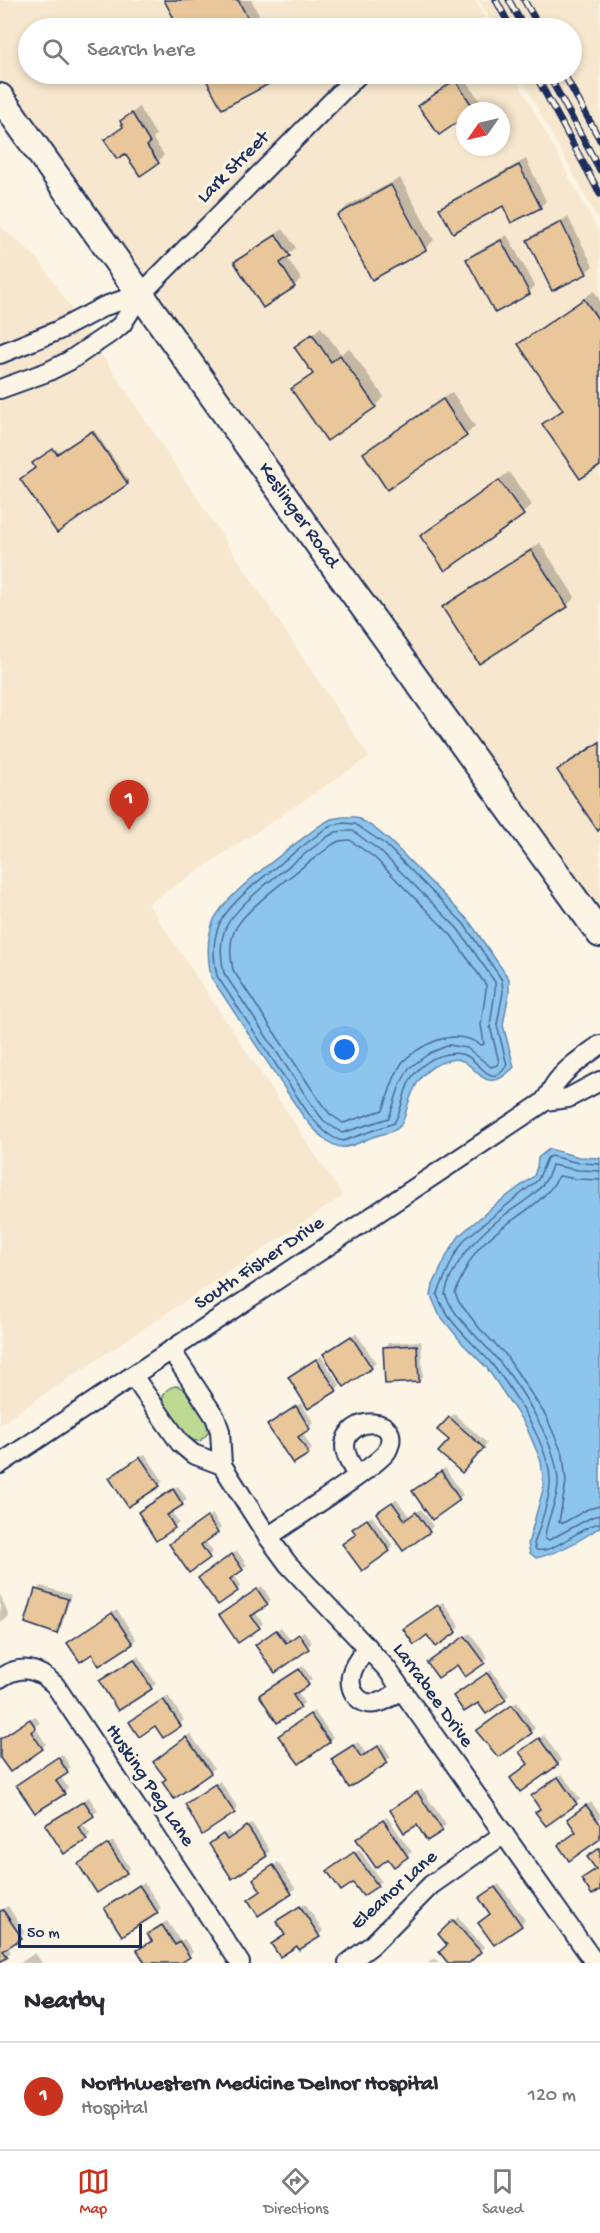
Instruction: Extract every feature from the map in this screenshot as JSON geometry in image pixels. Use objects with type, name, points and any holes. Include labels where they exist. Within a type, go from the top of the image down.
[{"type":"main road","name":"Keslinger Road","points":[[0,97],[600,934]]},
{"type":"street","name":"Lark Street","points":[[141,294],[349,84]]},
{"type":"street","points":[[0,354],[57,331],[105,306],[141,294]]},
{"type":"street","points":[[0,389],[47,372],[69,361],[122,324],[141,294]]},
{"type":"street","name":"South Fisher Drive","points":[[0,1464],[543,1102],[557,1081],[577,1061],[600,1045]]},
{"type":"street","name":"South Fisher Drive","points":[[543,1102],[568,1098],[600,1081]]},
{"type":"street","name":"Larrabee Drive","points":[[171,1350],[215,1417],[220,1431],[222,1465],[268,1537],[288,1564],[368,1647],[595,1963]]},
{"type":"street","points":[[133,1376],[180,1443],[193,1454],[222,1465]]},
{"type":"street","points":[[268,1537],[357,1475]]},
{"type":"street","points":[[368,1647],[356,1661],[351,1674],[350,1687],[354,1695],[363,1702],[372,1704],[383,1702],[401,1690]]},
{"type":"street","name":"Husking Peg Lane","points":[[0,1678],[12,1670],[29,1670],[47,1677],[55,1684],[240,1963]]},
{"type":"street","name":"Eleanor Lane","points":[[348,1963],[372,1945],[431,1885],[504,1834]]},
{"type":"shaded area","points":[[0,0],[475,0],[485,18],[18,18],[18,84],[519,84],[600,234],[600,916],[0,84]]},
{"type":"shaded area","points":[[479,0],[600,0],[600,223],[524,84],[582,84],[582,18],[489,18]]},
{"type":"shaded area","points":[[0,226],[39,260],[369,757],[148,904],[343,1196],[0,1424]]},
{"type":"green space","points":[[178,1386],[193,1400],[206,1421],[208,1433],[200,1441],[189,1440],[163,1404],[166,1391]]},
{"type":"water","points":[[356,817],[390,841],[469,921],[509,979],[509,993],[503,1025],[514,1067],[502,1077],[493,1080],[485,1079],[466,1063],[458,1060],[440,1063],[427,1071],[418,1082],[398,1128],[354,1145],[340,1147],[316,1131],[303,1116],[211,977],[208,950],[213,922],[220,910],[245,884],[319,826],[331,819]]},
{"type":"water","points":[[549,1149],[579,1157],[600,1158],[600,1527],[570,1546],[536,1558],[530,1553],[528,1544],[544,1486],[541,1461],[526,1426],[487,1368],[463,1344],[439,1314],[431,1296],[433,1285],[448,1253],[460,1235],[534,1176],[538,1158]]},
{"type":"building","points":[[164,0],[238,0],[248,18],[174,18]]},
{"type":"building","points":[[208,84],[269,84],[222,109]]},
{"type":"building","points":[[449,84],[458,84],[470,102],[456,102],[456,123],[439,135],[418,106]]},
{"type":"building","points":[[132,113],[150,143],[147,146],[159,163],[140,176],[125,154],[117,159],[104,140],[123,127],[120,121]]},
{"type":"building","points":[[519,165],[541,208],[511,223],[503,206],[453,233],[439,208]]},
{"type":"building","points":[[391,185],[426,250],[372,280],[337,215]]},
{"type":"building","points":[[561,222],[587,274],[552,291],[527,240]]},
{"type":"building","points":[[276,235],[290,256],[280,263],[295,287],[263,308],[234,262]]},
{"type":"building","points":[[501,240],[530,294],[495,313],[466,259]]},
{"type":"building","points":[[584,299],[600,322],[600,466],[580,479],[542,424],[563,410],[518,344]]},
{"type":"building","points":[[312,334],[331,362],[340,355],[376,407],[327,441],[291,389],[313,374],[294,347]]},
{"type":"building","points":[[443,399],[467,436],[387,490],[363,453]]},
{"type":"building","points":[[92,431],[128,484],[57,533],[20,479],[35,468],[32,463],[53,449],[57,454]]},
{"type":"building","points":[[499,480],[524,515],[445,571],[420,536]]},
{"type":"building","points":[[531,550],[568,607],[479,664],[442,607]]},
{"type":"building","points":[[600,742],[600,829],[598,831],[557,770]]},
{"type":"building","points":[[351,1336],[372,1368],[344,1387],[323,1354]]},
{"type":"building","points":[[417,1345],[419,1382],[385,1384],[383,1347]]},
{"type":"building","points":[[316,1359],[337,1391],[308,1409],[288,1377]]},
{"type":"building","points":[[296,1406],[310,1429],[298,1437],[309,1454],[293,1464],[267,1425]]},
{"type":"building","points":[[449,1417],[484,1448],[462,1473],[438,1452],[449,1440],[437,1430]]},
{"type":"building","points":[[140,1457],[160,1486],[128,1507],[109,1478]]},
{"type":"building","points":[[441,1471],[460,1500],[432,1520],[412,1491]]},
{"type":"building","points":[[173,1489],[183,1505],[167,1515],[175,1528],[156,1541],[138,1512]]},
{"type":"building","points":[[392,1502],[405,1520],[416,1512],[430,1532],[403,1551],[376,1513]]},
{"type":"building","points":[[207,1517],[218,1533],[201,1545],[210,1558],[189,1573],[169,1544]]},
{"type":"building","points":[[367,1519],[390,1551],[362,1571],[342,1544],[356,1534],[352,1529]]},
{"type":"building","points":[[232,1554],[243,1570],[230,1579],[238,1591],[218,1605],[198,1578]]},
{"type":"building","points":[[35,1589],[68,1599],[57,1634],[25,1623]]},
{"type":"building","points":[[257,1589],[268,1605],[251,1616],[260,1628],[238,1643],[219,1615]]},
{"type":"building","points":[[438,1605],[457,1632],[436,1647],[427,1635],[414,1645],[403,1629]]},
{"type":"building","points":[[112,1613],[133,1644],[99,1666],[92,1654],[80,1662],[67,1643]]},
{"type":"building","points":[[276,1630],[286,1643],[299,1634],[309,1649],[275,1673],[255,1645]]},
{"type":"building","points":[[465,1636],[485,1663],[465,1677],[457,1665],[438,1678],[427,1663]]},
{"type":"building","points":[[134,1659],[152,1689],[118,1711],[99,1681]]},
{"type":"building","points":[[299,1669],[309,1685],[293,1695],[301,1708],[277,1723],[259,1695]]},
{"type":"building","points":[[487,1673],[506,1700],[486,1714],[478,1703],[464,1712],[453,1696]]},
{"type":"building","points":[[163,1699],[181,1726],[163,1738],[155,1726],[139,1737],[129,1722]]},
{"type":"building","points":[[512,1705],[532,1733],[498,1757],[476,1731]]},
{"type":"building","points":[[310,1714],[330,1742],[299,1764],[278,1736]]},
{"type":"building","points":[[30,1719],[36,1728],[31,1732],[43,1749],[10,1772],[0,1758],[0,1739]]},
{"type":"building","points":[[186,1737],[211,1773],[174,1799],[162,1782],[166,1779],[153,1762]]},
{"type":"building","points":[[539,1738],[558,1765],[520,1792],[510,1778],[528,1764],[519,1752]]},
{"type":"building","points":[[353,1745],[361,1757],[378,1746],[388,1763],[349,1788],[331,1759]]},
{"type":"building","points":[[58,1757],[68,1773],[56,1781],[65,1794],[35,1813],[16,1785]]},
{"type":"building","points":[[558,1777],[577,1804],[546,1826],[535,1812],[540,1809],[531,1796]]},
{"type":"building","points":[[215,1784],[235,1813],[202,1835],[185,1804]]},
{"type":"building","points":[[417,1792],[443,1831],[427,1841],[417,1825],[404,1833],[390,1810]]},
{"type":"building","points":[[84,1801],[94,1816],[78,1827],[87,1840],[64,1854],[45,1825]]},
{"type":"building","points":[[586,1805],[600,1824],[600,1839],[569,1861],[558,1845],[576,1832],[567,1819]]},
{"type":"building","points":[[383,1820],[408,1857],[394,1867],[388,1859],[376,1868],[356,1839]]},
{"type":"building","points":[[247,1826],[267,1856],[232,1879],[209,1844],[223,1834],[227,1840]]},
{"type":"building","points":[[108,1844],[127,1873],[97,1893],[78,1864]]},
{"type":"building","points":[[600,1848],[600,1890],[592,1895],[581,1879],[596,1869],[587,1857]]},
{"type":"building","points":[[354,1852],[378,1886],[363,1896],[353,1883],[341,1891],[327,1871]]},
{"type":"building","points":[[273,1865],[292,1894],[258,1916],[248,1900],[261,1891],[253,1879]]},
{"type":"building","points":[[139,1885],[158,1913],[122,1936],[104,1908]]},
{"type":"building","points":[[495,1887],[522,1926],[494,1945],[478,1923],[490,1914],[479,1898]]},
{"type":"building","points":[[300,1906],[320,1937],[299,1950],[297,1946],[280,1957],[271,1944],[285,1935],[276,1921]]},
{"type":"building","points":[[3,1910],[22,1938],[3,1951],[8,1957],[0,1962],[0,1911]]},
{"type":"building","points":[[453,1920],[481,1952],[469,1963],[448,1963],[439,1952],[447,1945],[438,1934]]},
{"type":"building","points":[[162,1925],[175,1945],[180,1942],[190,1957],[181,1963],[145,1963],[137,1950],[152,1941],[147,1934]]},
{"type":"railway","points":[[496,0],[506,18]]},
{"type":"railway","points":[[509,0],[519,18]]},
{"type":"railway","points":[[524,0],[534,18]]},
{"type":"railway","points":[[540,84],[600,194]]},
{"type":"railway","points":[[553,84],[600,170]]},
{"type":"railway","points":[[569,84],[600,140]]},
{"type":"place","name":"Northwestern Medicine Delnor Hospital","points":[[129,830]]}]
